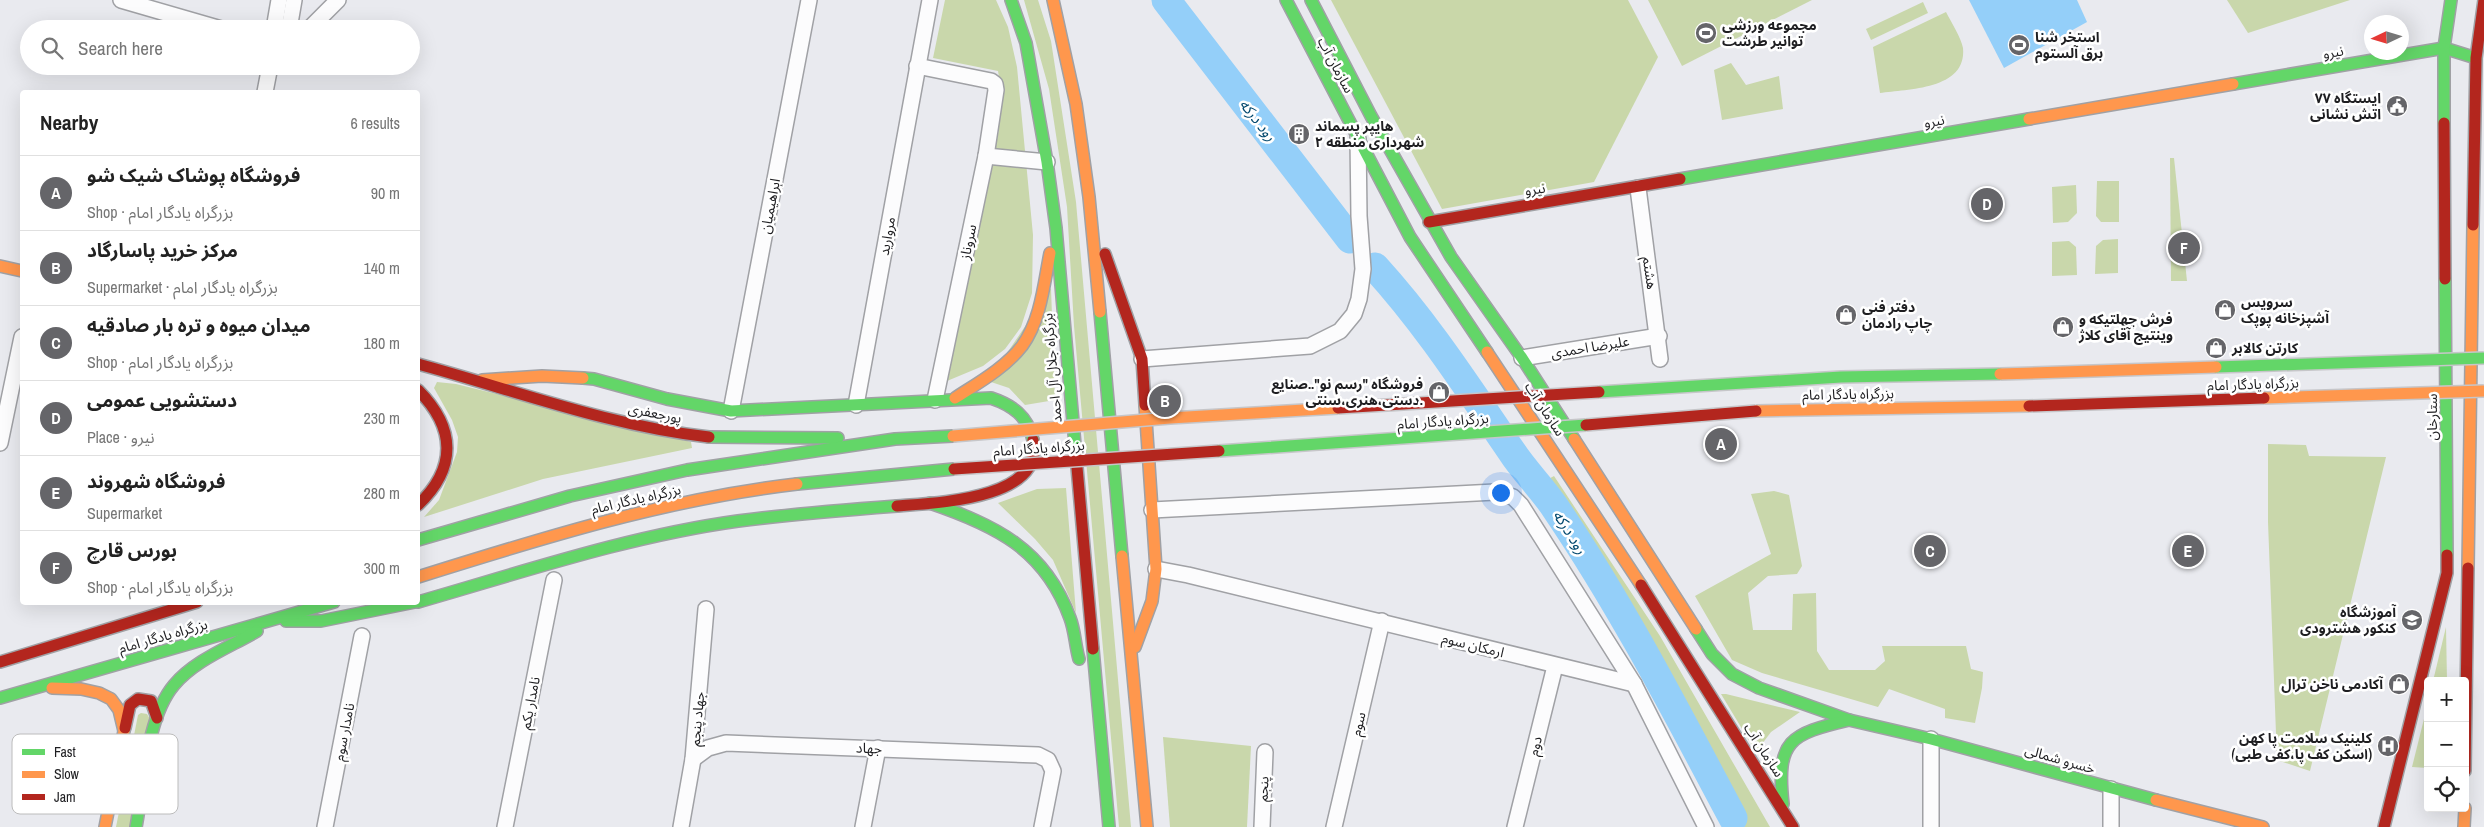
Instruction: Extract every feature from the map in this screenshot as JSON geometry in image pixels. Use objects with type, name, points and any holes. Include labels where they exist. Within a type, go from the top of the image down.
[{"type":"main road","name":"بزرگراه جلال آل احمد","points":[[1010,0],[1026,43],[1047,162],[1056,228],[1109,827]]},
{"type":"main road","points":[[1053,0],[1076,104],[1091,215],[1147,827]]},
{"type":"main road","name":"سازمان آب","points":[[1286,0],[1410,237],[1491,355],[1611,537],[1793,827]]},
{"type":"main road","name":"سازمان آب","points":[[1312,0],[1429,222],[1518,353],[1712,654],[1732,674],[1759,688],[1849,720]]},
{"type":"main road","name":"ستارخان","points":[[2384,827],[2447,573],[2444,48],[2451,0]]},
{"type":"main road","points":[[2465,767],[2480,59],[2484,0]]},
{"type":"main road","points":[[2444,48],[2480,59]]},
{"type":"main road","name":"نیرو","points":[[1429,222],[1638,188],[2444,48]]},
{"type":"main road","points":[[1091,215],[1142,359],[1156,569],[1152,601],[1132,655]]},
{"type":"main road","points":[[954,398],[993,372],[1023,344],[1034,319],[1056,228]]},
{"type":"main road","points":[[0,266],[20,271]]},
{"type":"main road","points":[[1491,355],[1518,353]]},
{"type":"main road","name":"بزرگراه یادگار امام","points":[[420,539],[623,483],[736,461],[896,439],[1170,418],[1841,377],[2034,374],[2484,358]]},
{"type":"main road","name":"پورجعفری","points":[[420,364],[482,380],[623,422],[669,432],[715,437],[896,439]]},
{"type":"main road","points":[[420,601],[598,550],[737,521],[791,514],[930,503],[973,497],[1013,483],[1023,474],[1033,456],[1032,434],[1022,416],[1010,404],[991,398],[954,398],[731,411],[667,399],[584,377],[542,376],[482,380]]},
{"type":"main road","name":"بزرگراه یادگار امام","points":[[420,576],[555,534],[628,514],[689,501],[790,485],[954,469],[1449,436],[1751,411],[2028,406],[2484,391]]},
{"type":"main road","points":[[420,392],[435,406],[444,423],[448,452],[441,477],[434,489],[420,503]]},
{"type":"main road","points":[[930,503],[986,522],[1003,532],[1034,558],[1050,575],[1070,618],[1102,752]]},
{"type":"main road","points":[[1611,537],[1630,526]]},
{"type":"main road","points":[[1622,556],[1641,543]]},
{"type":"main road","name":"بزرگراه یادگار امام","points":[[0,662],[187,605]]},
{"type":"main road","name":"بزرگراه یادگار امام","points":[[0,698],[324,605]]},
{"type":"main road","points":[[154,734],[157,718],[166,696],[186,674],[273,621],[321,622],[402,605]]},
{"type":"main road","points":[[38,687],[81,689],[99,693],[111,699],[119,710],[124,730]]},
{"type":"main road","points":[[123,734],[130,705],[136,700],[144,698],[151,701],[157,718]]},
{"type":"main road","points":[[1784,810],[1781,768],[1783,756],[1796,735],[1808,730],[1849,720]]},
{"type":"main road","name":"خسرو شمالی","points":[[1849,720],[1931,739],[2111,789],[2263,827]]},
{"type":"main road","points":[[2464,827],[2465,812]]},
{"type":"main road","points":[[105,827],[108,814]]},
{"type":"main road","points":[[136,827],[139,814]]},
{"type":"street","points":[[121,0],[190,20]]},
{"type":"street","points":[[276,20],[279,0]]},
{"type":"street","points":[[291,20],[294,0]]},
{"type":"street","points":[[318,20],[338,0]]},
{"type":"street","name":"ابراهیمیان","points":[[731,411],[809,0]]},
{"type":"street","name":"مروارید","points":[[856,405],[930,0]]},
{"type":"street","name":"سروناز","points":[[917,66],[990,81],[995,84],[996,90],[986,156],[935,400]]},
{"type":"street","points":[[265,90],[268,75]]},
{"type":"street","points":[[1142,359],[1310,346],[1340,331],[1354,314],[1359,299],[1362,269],[1358,136]]},
{"type":"street","points":[[986,156],[1047,162]]},
{"type":"street","name":"هشتم","points":[[1638,188],[1659,336],[1660,359]]},
{"type":"street","name":"علیرضا احمدی","points":[[1518,353],[1659,336]]},
{"type":"street","points":[[0,443],[20,347]]},
{"type":"street","points":[[1152,510],[1495,492],[1506,494],[1521,505],[1634,684],[1706,827]]},
{"type":"street","name":"ارمکان سوم","points":[[1156,569],[1188,575],[1634,684]]},
{"type":"street","name":"نامدار یکم","points":[[505,827],[554,580]]},
{"type":"street","name":"جهاد پنجم","points":[[681,827],[693,759],[706,609]]},
{"type":"street","name":"سوم","points":[[1334,827],[1382,622]]},
{"type":"street","name":"نامدار سوم","points":[[325,827],[362,636]]},
{"type":"street","name":"دوم","points":[[1515,827],[1555,666]]},
{"type":"street","points":[[1931,739],[1931,827]]},
{"type":"street","name":"جهاد","points":[[693,759],[708,748],[726,743],[1038,755],[1048,760],[1053,771],[1042,827]]},
{"type":"street","points":[[863,827],[878,748]]},
{"type":"street","name":"پنجم","points":[[1262,827],[1265,752]]},
{"type":"street","points":[[2111,789],[2111,827]]},
{"type":"green space","points":[[945,0],[996,0],[1008,27],[1017,67],[1033,235],[1032,293],[1021,327],[1005,349],[983,366],[947,381],[998,135],[1002,95],[998,71],[933,58]]},
{"type":"green space","points":[[1024,0],[1038,0],[1051,41],[1076,202],[1131,827],[1119,827],[1074,326],[1067,207],[1049,89]]},
{"type":"green space","points":[[1331,0],[1628,0],[1658,57],[1594,182],[1442,209]]},
{"type":"green space","name":"مجموعه ورزشی توانیر طرشت","points":[[1648,0],[1812,0],[1682,66]]},
{"type":"green space","points":[[2227,0],[2350,0],[2248,33]]},
{"type":"green space","points":[[1923,2],[1928,13],[1871,40],[1866,29]]},
{"type":"green space","points":[[1946,12],[1963,48],[1962,62],[1956,72],[1946,80],[1933,85],[1880,93],[1873,47]]},
{"type":"green space","points":[[1731,63],[1746,85],[1779,76],[1783,109],[1722,120],[1714,70]]},
{"type":"green space","points":[[2170,158],[2174,158],[2187,281],[2171,281]]},
{"type":"green space","points":[[2097,181],[2119,181],[2119,222],[2101,222],[2096,216]]},
{"type":"green space","points":[[2076,185],[2077,213],[2068,222],[2053,223],[2052,187]]},
{"type":"green space","points":[[2118,239],[2118,273],[2095,274],[2096,246],[2103,240]]},
{"type":"green space","points":[[2069,241],[2076,247],[2077,275],[2052,276],[2052,242]]},
{"type":"green space","points":[[1051,288],[1055,400],[1025,405],[1009,388],[988,381]]},
{"type":"green space","points":[[437,382],[456,384],[691,442],[692,448],[543,479],[424,517],[439,500],[457,452],[458,437],[452,420],[434,388]]},
{"type":"green space","points":[[2268,444],[2306,445],[2309,456],[2386,457],[2310,771],[2277,760],[2268,522]]},
{"type":"green space","points":[[1554,476],[1660,636],[1770,827],[1742,827],[1662,667],[1543,482]]},
{"type":"green space","points":[[1066,488],[1076,613],[1053,560],[1035,539],[998,503],[1037,489]]},
{"type":"green space","points":[[1774,491],[1789,495],[1802,566],[1797,574],[1768,576],[1748,593],[1753,630],[1792,630],[1793,594],[1816,593],[1817,651],[1829,670],[1875,670],[1885,661],[1882,646],[1966,646],[1971,669],[1983,672],[1975,723],[1945,718],[1945,709],[1889,689],[1878,707],[1762,673],[1732,660],[1695,596],[1771,554],[1751,494]]},
{"type":"green space","points":[[2446,627],[2447,677],[2434,677]]},
{"type":"green space","points":[[1721,694],[1800,712],[1771,732],[1756,752]]},
{"type":"green space","points":[[141,713],[147,714],[150,719],[148,734],[134,734],[138,715]]},
{"type":"green space","points":[[2424,719],[2424,768],[2412,767]]},
{"type":"green space","points":[[1163,737],[1251,746],[1247,827],[1170,827]]},
{"type":"green space","points":[[119,814],[135,814],[133,827],[116,827]]},
{"type":"water","name":"استخر شنا برق آلستوم","points":[[1969,0],[2077,0],[2087,22],[2004,68]]},
{"type":"waterway","name":"رود درکه","points":[[1166,0],[1350,239]]},
{"type":"waterway","name":"رود درکه","points":[[1375,267],[1430,334],[1517,459],[1551,502],[1581,546],[1649,661],[1733,818]]},
{"type":"traffic: fast","points":[[1011,0],[1026,43],[1047,162],[1056,228],[1076,456]]},
{"type":"traffic: fast","points":[[1286,0],[1410,237],[1487,352]]},
{"type":"traffic: fast","points":[[1311,0],[1371,116],[1451,257],[1522,358],[1574,439]]},
{"type":"traffic: fast","points":[[2444,123],[2444,48],[2451,0]]},
{"type":"traffic: fast","points":[[2233,84],[2444,48],[2476,58]]},
{"type":"traffic: fast","points":[[1680,179],[2029,119]]},
{"type":"traffic: fast","points":[[2445,279],[2447,555]]},
{"type":"traffic: fast","points":[[1100,312],[1122,556]]},
{"type":"traffic: fast","points":[[2216,367],[2484,358]]},
{"type":"traffic: fast","points":[[1599,392],[1841,377],[2000,374]]},
{"type":"traffic: fast","points":[[583,378],[594,379],[667,399],[731,411],[991,398],[1006,404],[1018,413],[1027,424],[1033,440]]},
{"type":"traffic: fast","points":[[1219,451],[1586,425]]},
{"type":"traffic: fast","points":[[420,539],[570,496],[687,470],[895,439],[953,436]]},
{"type":"traffic: fast","points":[[709,437],[838,438]]},
{"type":"traffic: fast","points":[[797,484],[954,469]]},
{"type":"traffic: fast","points":[[930,503],[954,511],[996,531],[1032,557],[1047,574],[1059,594],[1072,623],[1079,659]]},
{"type":"traffic: fast","points":[[420,601],[576,556],[657,536],[738,521],[897,506]]},
{"type":"traffic: fast","points":[[0,698],[324,605]]},
{"type":"traffic: fast","points":[[286,621],[321,621],[400,605]]},
{"type":"traffic: fast","points":[[1696,629],[1712,654],[1732,674],[1759,688],[1849,720],[1931,739],[2156,800]]},
{"type":"traffic: fast","points":[[152,734],[157,715],[165,699],[182,676],[202,661],[257,631]]},
{"type":"traffic: fast","points":[[1093,649],[1109,827]]},
{"type":"traffic: fast","points":[[1783,804],[1782,766],[1785,753],[1791,743],[1813,730],[1849,720]]},
{"type":"traffic: fast","points":[[136,827],[138,814]]},
{"type":"traffic: slow","points":[[1053,0],[1076,104],[1089,197],[1100,312]]},
{"type":"traffic: slow","points":[[2029,119],[2233,84]]},
{"type":"traffic: slow","points":[[2468,568],[2473,225]]},
{"type":"traffic: slow","points":[[955,398],[999,368],[1022,346],[1034,325],[1038,313],[1050,253]]},
{"type":"traffic: slow","points":[[0,266],[20,271]]},
{"type":"traffic: slow","points":[[1487,352],[1641,585]]},
{"type":"traffic: slow","points":[[2000,374],[2216,367]]},
{"type":"traffic: slow","points":[[482,380],[542,376],[583,378]]},
{"type":"traffic: slow","points":[[2264,398],[2484,391]]},
{"type":"traffic: slow","points":[[1135,647],[1152,601],[1156,569],[1145,405]]},
{"type":"traffic: slow","points":[[1756,411],[2029,406]]},
{"type":"traffic: slow","points":[[953,436],[1170,418],[1338,408]]},
{"type":"traffic: slow","points":[[1574,439],[1696,629]]},
{"type":"traffic: slow","points":[[420,576],[605,521],[700,499],[797,484]]},
{"type":"traffic: slow","points":[[1122,556],[1147,827]]},
{"type":"traffic: slow","points":[[52,688],[81,689],[99,693],[111,699],[119,710],[123,734]]},
{"type":"traffic: slow","points":[[2156,800],[2263,827]]},
{"type":"traffic: slow","points":[[2464,827],[2465,812]]},
{"type":"traffic: slow","points":[[105,827],[108,814]]},
{"type":"traffic: jam","points":[[2473,225],[2476,58],[2484,0]]},
{"type":"traffic: jam","points":[[2444,123],[2445,279]]},
{"type":"traffic: jam","points":[[1429,222],[1680,179]]},
{"type":"traffic: jam","points":[[1105,254],[1142,359],[1145,405]]},
{"type":"traffic: jam","points":[[420,365],[598,416],[635,425],[709,437]]},
{"type":"traffic: jam","points":[[420,392],[431,404],[440,419],[445,433],[447,448],[440,477],[420,503]]},
{"type":"traffic: jam","points":[[1338,408],[1599,392]]},
{"type":"traffic: jam","points":[[2029,406],[2264,398]]},
{"type":"traffic: jam","points":[[1586,425],[1756,411]]},
{"type":"traffic: jam","points":[[897,506],[959,500],[1005,486],[1022,475],[1032,460],[1033,440]]},
{"type":"traffic: jam","points":[[954,469],[1219,451]]},
{"type":"traffic: jam","points":[[1076,456],[1093,649]]},
{"type":"traffic: jam","points":[[2384,827],[2447,573],[2447,555]]},
{"type":"traffic: jam","points":[[2465,767],[2468,568]]},
{"type":"traffic: jam","points":[[1641,585],[1793,827]]},
{"type":"traffic: jam","points":[[0,662],[187,605]]},
{"type":"traffic: jam","points":[[125,728],[130,705],[138,699],[151,701],[157,718]]},
{"type":"place","name":"مجموعه ورزشی توانیر طرشت","points":[[1706,33]]},
{"type":"place","name":"استخر شنا برق آلستوم","points":[[2019,45]]},
{"type":"place","name":"ایستگاه ۷۷ اتش نشانی","points":[[2397,106]]},
{"type":"place","name":"هایپر پسماند شهرداری منطقه ۲","points":[[1299,134]]},
{"type":"place","name":"دستشویی عمومی","points":[[1987,204]]},
{"type":"place","name":"بورس قارچ","points":[[2184,248]]},
{"type":"place","name":"سرویس آشپزخانه پوپک","points":[[2225,310]]},
{"type":"place","name":"دفتر فنی چاپ رادمان","points":[[1846,315]]},
{"type":"place","name":"فرش چهلتیکه و وینتیج آقای کلاژ","points":[[2063,327]]},
{"type":"place","name":"کارتن کالابر","points":[[2216,348]]},
{"type":"place","name":"فروشگاه \"رسم نو\"..صنایع دستی،هنری،سنتی.","points":[[1439,392]]},
{"type":"place","name":"مرکز خرید پاسارگاد","points":[[1165,401]]},
{"type":"place","name":"فروشگاه پوشاک شیک شو","points":[[1721,444]]},
{"type":"place","name":"میدان میوه و تره بار صادقیه","points":[[1930,551]]},
{"type":"place","name":"فروشگاه شهروند","points":[[2188,551]]},
{"type":"place","name":"آموزشگاه کنکور هشترودی","points":[[2412,620]]},
{"type":"place","name":"آکادمی ناخن ترال","points":[[2399,684]]},
{"type":"place","name":"کلینیک سلامت پا کهن (اسکن کف پا،کفی طبی)","points":[[2388,746]]}]
